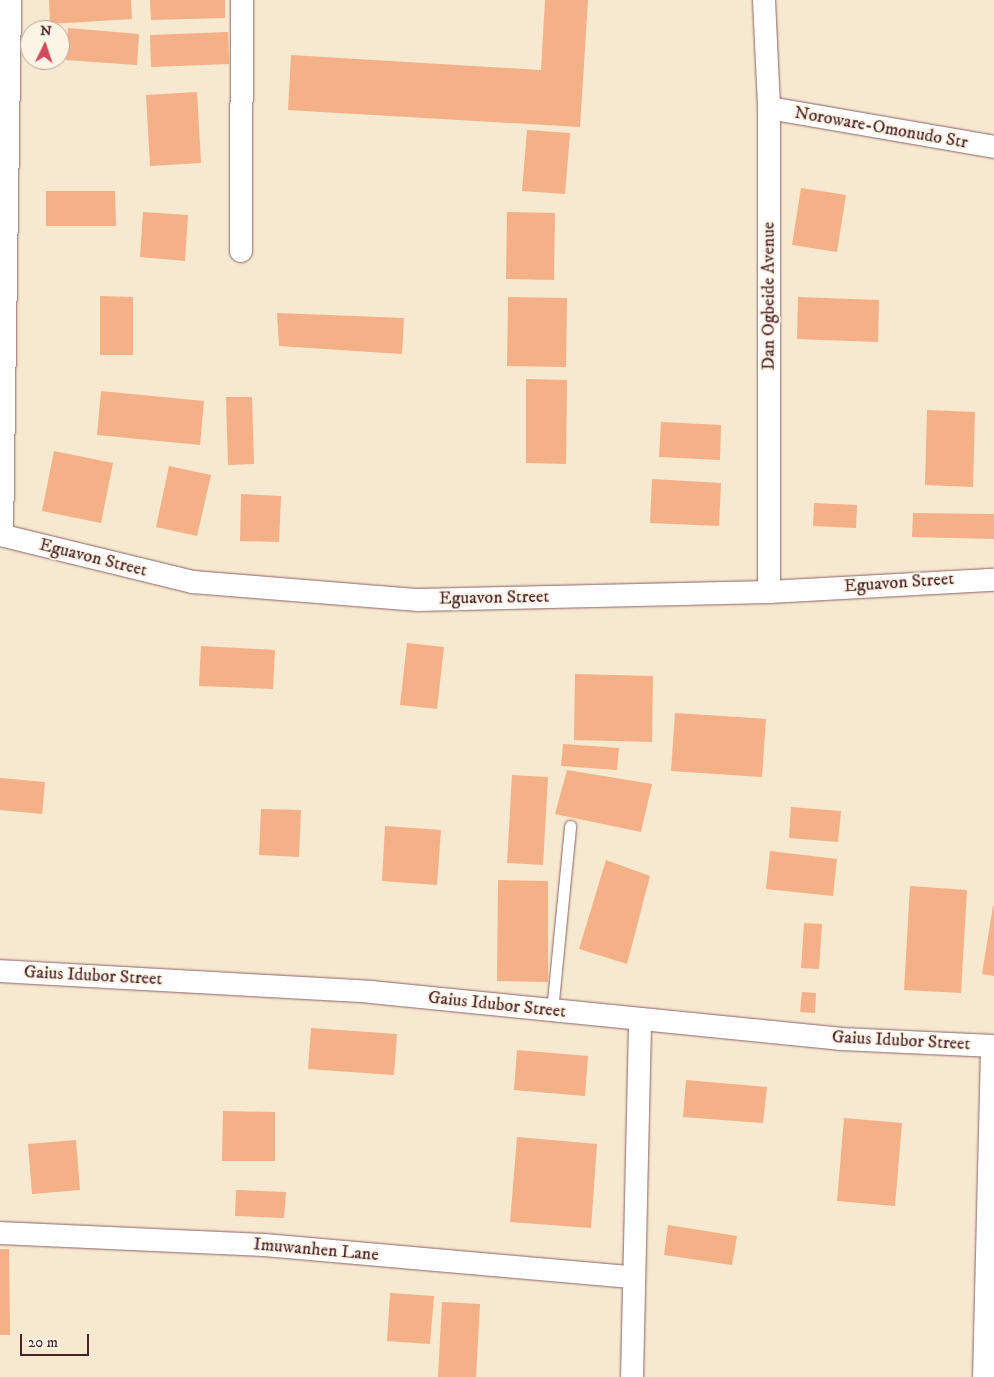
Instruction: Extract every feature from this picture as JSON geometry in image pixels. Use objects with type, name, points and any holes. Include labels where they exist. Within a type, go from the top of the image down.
[{"type":"street","points":[[1,535],[10,0]]},
{"type":"street","points":[[241,252],[242,0]]},
{"type":"street","name":"Dan Ogbeide Avenue","points":[[764,0],[769,108],[769,592]]},
{"type":"street","name":"Noroware-Omonudo Str","points":[[769,108],[994,147]]},
{"type":"street","name":"Eguavon Street","points":[[1,535],[193,582],[418,600],[769,592],[994,580]]},
{"type":"street","name":"Gaius Idubor Street","points":[[0,971],[371,992],[840,1039],[993,1046]]},
{"type":"street","points":[[632,1377],[632,1277],[640,1020]]},
{"type":"street","points":[[984,1377],[990,1305],[993,1046]]},
{"type":"street","name":"Imuwanhen Lane","points":[[0,1232],[264,1245],[632,1277]]},
{"type":"lane","points":[[552,1011],[570,826]]},
{"type":"building","points":[[49,0],[131,0],[132,19],[70,23],[70,20],[50,20]]},
{"type":"building","points":[[150,0],[225,0],[225,18],[151,20]]},
{"type":"building","points":[[545,0],[588,0],[580,127],[288,110],[291,55],[541,70]]},
{"type":"building","points":[[70,28],[139,34],[137,65],[70,60]]},
{"type":"building","points":[[228,32],[229,64],[151,67],[150,35]]},
{"type":"building","points":[[197,92],[201,163],[150,166],[146,95]]},
{"type":"building","points":[[527,130],[570,133],[565,194],[522,191]]},
{"type":"building","points":[[801,188],[846,195],[837,252],[792,245]]},
{"type":"building","points":[[46,191],[115,191],[116,226],[46,226]]},
{"type":"building","points":[[143,212],[188,215],[185,261],[140,257]]},
{"type":"building","points":[[507,212],[555,213],[554,280],[506,279]]},
{"type":"building","points":[[100,296],[133,297],[133,355],[100,355]]},
{"type":"building","points":[[508,297],[567,298],[566,367],[507,366]]},
{"type":"building","points":[[798,297],[879,300],[878,342],[797,339]]},
{"type":"building","points":[[277,313],[404,318],[402,354],[279,346]]},
{"type":"building","points":[[526,379],[567,380],[566,464],[526,463]]},
{"type":"building","points":[[101,391],[204,401],[200,445],[97,435]]},
{"type":"building","points":[[226,397],[252,397],[254,464],[228,465]]},
{"type":"building","points":[[927,410],[975,412],[973,487],[925,485]]},
{"type":"building","points":[[661,422],[721,425],[720,460],[659,457]]},
{"type":"building","points":[[54,451],[113,463],[101,523],[42,511]]},
{"type":"building","points":[[169,466],[211,475],[197,536],[156,527]]},
{"type":"building","points":[[652,479],[721,483],[719,526],[650,523]]},
{"type":"building","points":[[241,494],[281,496],[279,542],[240,541]]},
{"type":"building","points":[[814,503],[857,505],[856,528],[813,526]]},
{"type":"building","points":[[913,513],[994,514],[994,539],[912,537]]},
{"type":"building","points":[[407,643],[444,647],[437,709],[400,705]]},
{"type":"building","points":[[201,646],[275,650],[273,689],[199,686]]},
{"type":"building","points":[[575,674],[653,676],[652,742],[574,740]]},
{"type":"building","points":[[675,713],[766,719],[762,777],[671,771]]},
{"type":"building","points":[[563,744],[619,748],[617,770],[561,766]]},
{"type":"building","points":[[567,770],[652,784],[641,832],[555,814]]},
{"type":"building","points":[[512,775],[548,777],[543,865],[507,863]]},
{"type":"building","points":[[0,778],[45,782],[42,814],[0,810]]},
{"type":"building","points":[[791,807],[841,811],[838,842],[789,838]]},
{"type":"building","points":[[261,809],[301,810],[299,857],[259,855]]},
{"type":"building","points":[[385,826],[441,830],[437,885],[382,881]]},
{"type":"building","points":[[770,851],[837,859],[833,896],[766,889]]},
{"type":"building","points":[[606,860],[650,876],[627,964],[579,949]]},
{"type":"building","points":[[498,880],[548,881],[548,982],[497,981]]},
{"type":"building","points":[[910,886],[967,890],[961,993],[904,990]]},
{"type":"building","points":[[994,906],[994,976],[982,974]]},
{"type":"building","points":[[804,923],[822,924],[819,969],[801,968]]},
{"type":"building","points":[[802,992],[816,993],[815,1013],[800,1012]]},
{"type":"building","points":[[311,1028],[397,1034],[394,1075],[308,1069]]},
{"type":"building","points":[[517,1050],[588,1056],[585,1096],[514,1090]]},
{"type":"building","points":[[686,1080],[767,1087],[763,1123],[683,1117]]},
{"type":"building","points":[[223,1111],[275,1112],[275,1161],[222,1161]]},
{"type":"building","points":[[844,1118],[902,1123],[895,1206],[837,1201]]},
{"type":"building","points":[[517,1137],[597,1144],[591,1228],[510,1222]]},
{"type":"building","points":[[76,1140],[80,1190],[32,1194],[28,1144]]},
{"type":"building","points":[[236,1190],[286,1192],[284,1218],[235,1216]]},
{"type":"building","points":[[668,1225],[737,1236],[732,1265],[664,1255]]},
{"type":"building","points":[[0,1249],[9,1249],[10,1335],[0,1335]]},
{"type":"building","points":[[390,1293],[434,1296],[430,1344],[387,1341]]},
{"type":"building","points":[[442,1302],[480,1304],[476,1377],[438,1377]]}]
